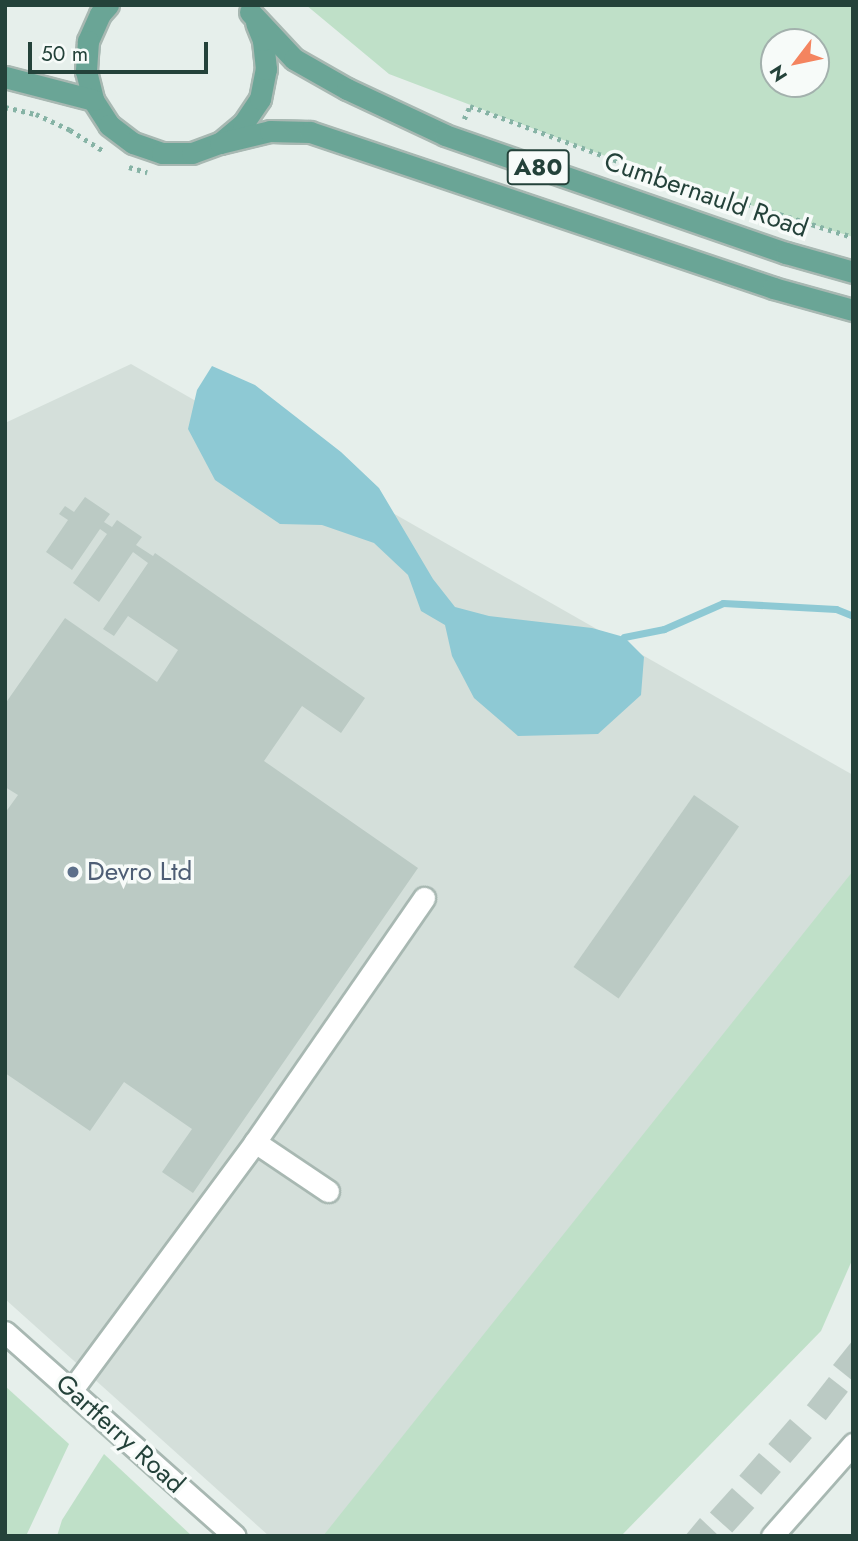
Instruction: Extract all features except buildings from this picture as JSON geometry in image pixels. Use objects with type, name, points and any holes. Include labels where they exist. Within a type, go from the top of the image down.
[{"type":"main road","points":[[108,5],[100,14],[88,41],[86,71],[93,100],[109,125],[133,144],[162,153],[192,153],[220,143],[243,124],[260,99],[266,69],[263,40],[247,9]]},
{"type":"main road","name":"Cumbernauld Road","points":[[247,9],[294,59],[347,89],[445,135],[786,253],[853,272]]},
{"type":"main road","points":[[5,77],[93,100]]},
{"type":"main road","name":"A80","points":[[220,143],[270,131],[310,132],[773,288],[853,310]]},
{"type":"street","points":[[71,1391],[255,1142],[424,898]]},
{"type":"street","points":[[255,1142],[328,1191]]},
{"type":"street","name":"Gartferry Road","points":[[5,1332],[235,1536]]},
{"type":"street","points":[[772,1536],[853,1444]]},
{"type":"shaded area","points":[[131,364],[853,775],[853,873],[340,1536],[269,1536],[5,1299],[5,423]]},
{"type":"green space","points":[[306,5],[853,5],[853,237],[658,176],[389,74]]},
{"type":"green space","points":[[853,871],[853,1258],[821,1331],[621,1536],[323,1536]]},
{"type":"green space","points":[[5,1386],[69,1444],[26,1536],[5,1536]]},
{"type":"green space","points":[[104,1454],[192,1536],[57,1536],[62,1520]]},
{"type":"water","points":[[212,366],[255,385],[341,452],[379,488],[433,579],[455,607],[489,616],[592,628],[624,637],[644,657],[641,695],[598,734],[518,736],[474,698],[452,656],[445,625],[421,611],[408,575],[374,543],[322,525],[280,524],[215,480],[188,429],[197,390]]},
{"type":"waterway","points":[[624,637],[664,629],[723,603],[836,609],[853,616]]},
{"type":"place","name":"Devro Ltd","points":[[73,872]]}]
